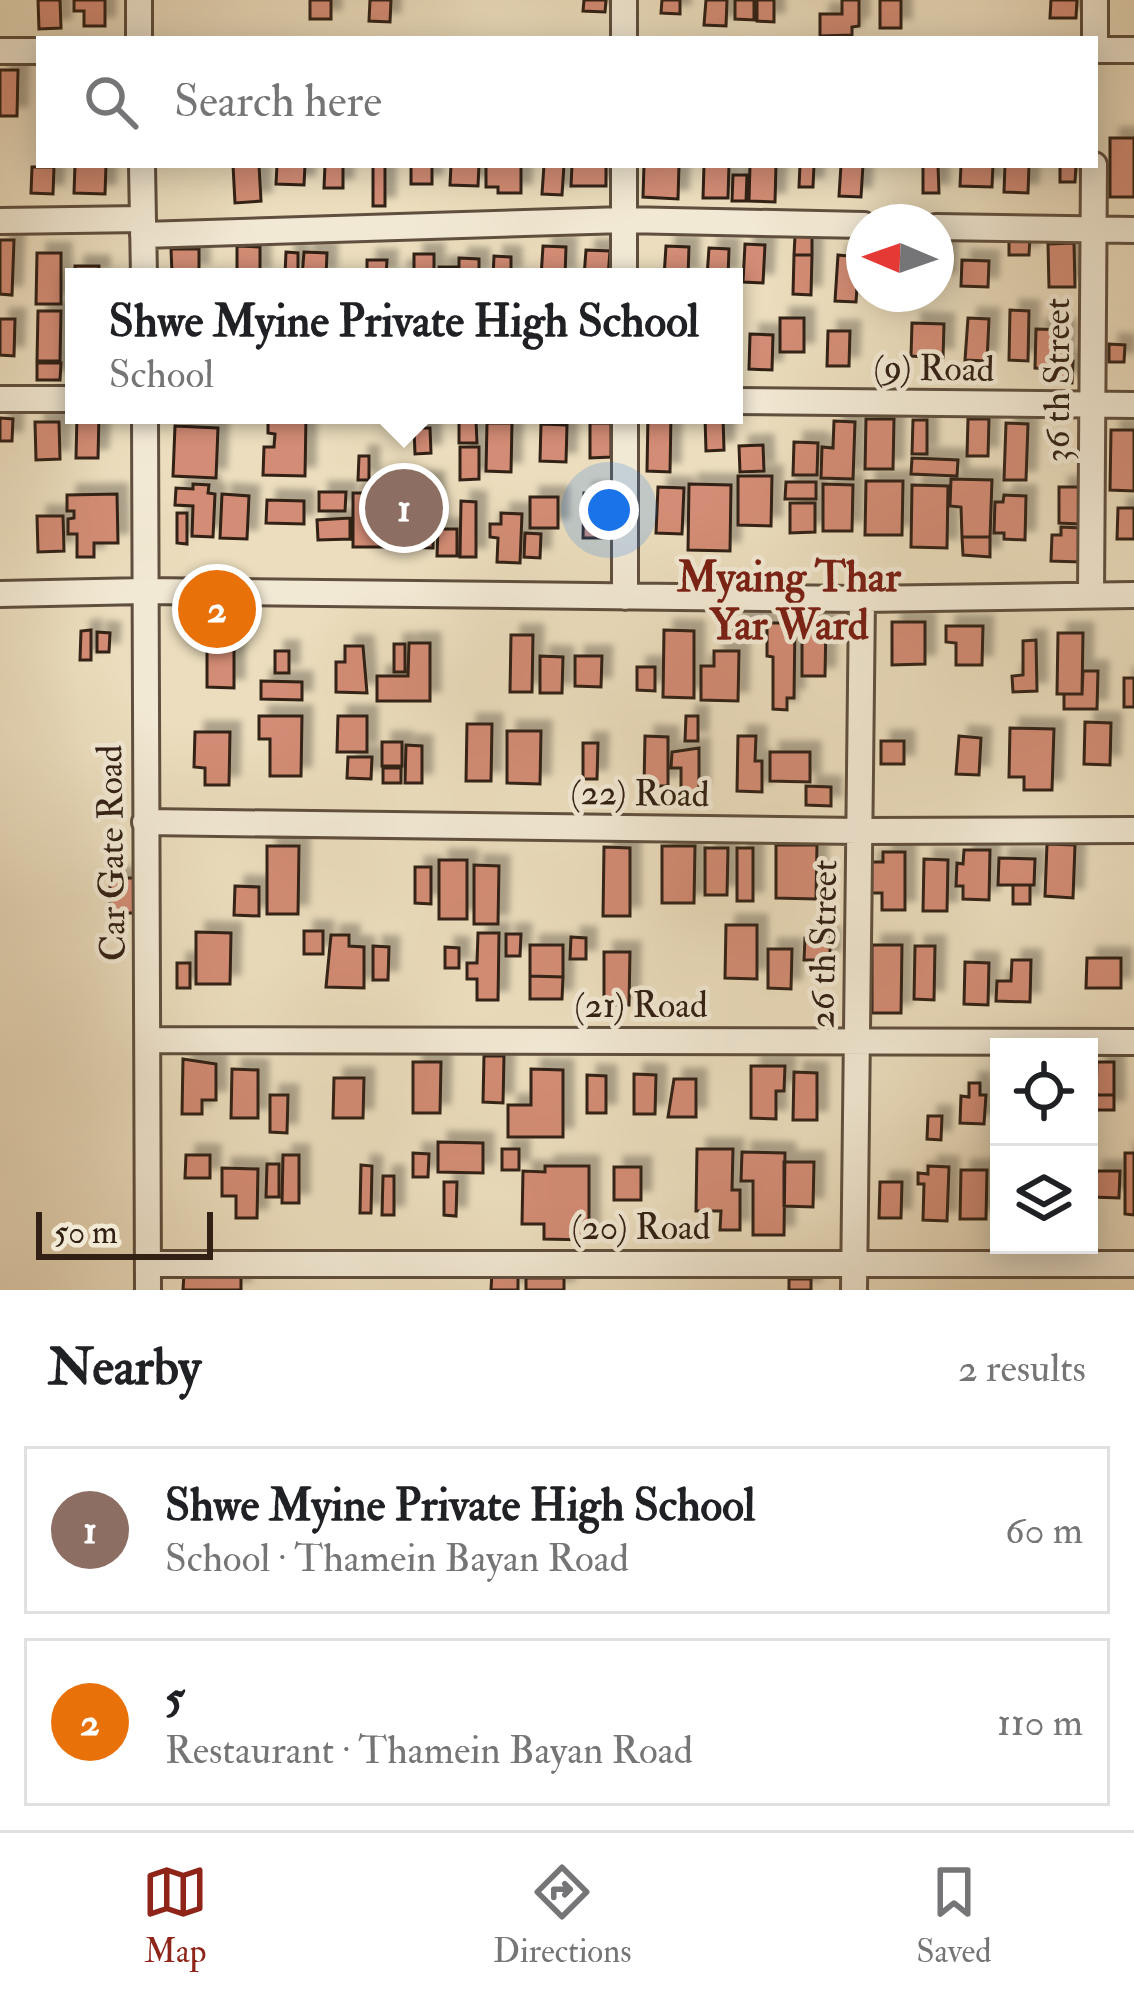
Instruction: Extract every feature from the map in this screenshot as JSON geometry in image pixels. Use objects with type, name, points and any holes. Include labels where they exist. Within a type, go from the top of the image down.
[{"type":"street","points":[[140,0],[140,36]]},
{"type":"street","points":[[624,0],[624,36]]},
{"type":"street","points":[[1095,0],[1095,36]]},
{"type":"street","points":[[1098,50],[1134,50]]},
{"type":"street","points":[[0,51],[36,51]]},
{"type":"street","points":[[142,168],[144,268]]},
{"type":"street","points":[[624,168],[624,268]]},
{"type":"street","name":"36 th Street","points":[[1091,596],[1094,168]]},
{"type":"street","points":[[0,221],[143,227],[624,220],[846,225]]},
{"type":"street","points":[[954,226],[1134,230]]},
{"type":"street","points":[[0,399],[65,399]]},
{"type":"street","name":"(9) Road","points":[[743,401],[1134,405]]},
{"type":"street","name":"Car Gate Road","points":[[145,424],[148,1290]]},
{"type":"street","points":[[625,424],[625,597]]},
{"type":"street","points":[[0,594],[144,591],[862,599],[1134,595]]},
{"type":"street","name":"26 th Street","points":[[854,1290],[862,599]]},
{"type":"street","name":"(22) Road","points":[[145,822],[1134,830]]},
{"type":"street","name":"(21) Road","points":[[149,1040],[1134,1042]]},
{"type":"street","name":"(20) Road","points":[[148,1264],[1134,1264]]},
{"type":"building","points":[[38,0],[60,0],[61,28],[39,29]]},
{"type":"building","points":[[74,0],[105,0],[105,26],[84,26],[84,11],[74,11]]},
{"type":"building","points":[[310,0],[331,0],[331,19],[310,19]]},
{"type":"building","points":[[370,0],[391,0],[390,22],[369,21]]},
{"type":"building","points":[[584,0],[606,0],[605,12],[583,11]]},
{"type":"building","points":[[662,0],[680,0],[680,14],[661,13]]},
{"type":"building","points":[[706,0],[727,0],[726,26],[704,25]]},
{"type":"building","points":[[735,0],[754,0],[754,20],[735,19]]},
{"type":"building","points":[[757,0],[774,0],[774,22],[757,21]]},
{"type":"building","points":[[842,0],[859,0],[859,26],[852,27],[852,35],[820,36],[820,14],[842,14]]},
{"type":"building","points":[[880,0],[901,0],[901,28],[880,28]]},
{"type":"building","points":[[1051,0],[1077,0],[1076,18],[1050,18]]},
{"type":"building","points":[[0,70],[18,70],[17,116],[0,116]]},
{"type":"building","points":[[1110,138],[1134,138],[1134,197],[1110,197]]},
{"type":"building","points":[[32,167],[54,168],[53,194],[31,193]]},
{"type":"building","points":[[75,168],[106,168],[105,194],[74,193]]},
{"type":"building","points":[[233,168],[259,168],[261,201],[235,203]]},
{"type":"building","points":[[277,168],[305,168],[304,185],[276,184]]},
{"type":"building","points":[[325,168],[343,168],[343,188],[324,188]]},
{"type":"building","points":[[373,168],[385,168],[385,206],[373,206]]},
{"type":"building","points":[[411,168],[432,168],[432,184],[411,184]]},
{"type":"building","points":[[451,168],[479,168],[478,186],[450,185]]},
{"type":"building","points":[[486,168],[521,168],[521,193],[498,193],[498,187],[486,187]]},
{"type":"building","points":[[544,168],[564,168],[562,195],[542,194]]},
{"type":"building","points":[[572,168],[606,168],[606,186],[571,186]]},
{"type":"building","points":[[644,168],[679,168],[678,199],[643,197]]},
{"type":"building","points":[[704,168],[729,168],[728,198],[703,198]]},
{"type":"building","points":[[750,168],[776,168],[775,202],[749,201]]},
{"type":"building","points":[[800,168],[814,168],[813,187],[799,187]]},
{"type":"building","points":[[841,168],[863,168],[861,197],[839,196]]},
{"type":"building","points":[[923,168],[938,168],[939,193],[923,193]]},
{"type":"building","points":[[961,168],[993,168],[992,187],[960,186]]},
{"type":"building","points":[[1005,168],[1029,168],[1028,193],[1004,192]]},
{"type":"building","points":[[1060,168],[1076,168],[1075,182],[1060,182]]},
{"type":"building","points":[[733,175],[747,175],[746,201],[732,201]]},
{"type":"building","points":[[1009,234],[1030,235],[1029,255],[1009,255]]},
{"type":"building","points":[[795,236],[812,237],[812,255],[794,255]]},
{"type":"building","points":[[0,240],[14,240],[12,295],[0,294]]},
{"type":"building","points":[[1074,243],[1075,287],[1049,287],[1048,244]]},
{"type":"building","points":[[745,244],[765,245],[763,283],[743,282]]},
{"type":"building","points":[[237,246],[260,247],[260,268],[237,268]]},
{"type":"building","points":[[543,246],[566,247],[565,268],[542,268]]},
{"type":"building","points":[[666,246],[689,247],[688,268],[665,268]]},
{"type":"building","points":[[709,248],[729,249],[728,268],[708,268]]},
{"type":"building","points":[[171,249],[199,249],[199,268],[172,268]]},
{"type":"building","points":[[586,250],[610,251],[609,268],[585,268]]},
{"type":"building","points":[[286,252],[298,253],[298,268],[285,268]]},
{"type":"building","points":[[304,252],[327,253],[326,268],[303,268]]},
{"type":"building","points":[[37,253],[61,253],[61,304],[36,304]]},
{"type":"building","points":[[414,254],[434,254],[434,268],[414,268]]},
{"type":"building","points":[[794,255],[812,255],[811,295],[793,294]]},
{"type":"building","points":[[838,255],[846,256],[846,302],[835,301]]},
{"type":"building","points":[[494,256],[511,257],[511,268],[493,268]]},
{"type":"building","points":[[459,258],[479,259],[479,268],[439,268],[459,267]]},
{"type":"building","points":[[367,260],[387,260],[387,268],[367,268]]},
{"type":"building","points":[[962,260],[989,261],[988,287],[961,286]]},
{"type":"building","points":[[1010,310],[1029,311],[1028,361],[1009,360]]},
{"type":"building","points":[[38,311],[61,311],[60,361],[37,361]]},
{"type":"building","points":[[780,318],[804,318],[804,352],[780,352]]},
{"type":"building","points":[[968,318],[989,319],[987,361],[965,360]]},
{"type":"building","points":[[0,319],[15,319],[14,356],[0,355]]},
{"type":"building","points":[[912,323],[944,324],[943,358],[911,356]]},
{"type":"building","points":[[1036,329],[1066,330],[1065,361],[1073,361],[1072,383],[1059,382],[1060,369],[1035,368]]},
{"type":"building","points":[[828,331],[850,331],[849,366],[827,366]]},
{"type":"building","points":[[750,334],[773,335],[772,370],[749,369]]},
{"type":"building","points":[[1109,344],[1125,345],[1124,362],[1109,362]]},
{"type":"building","points":[[37,363],[61,363],[60,380],[37,380]]},
{"type":"building","points":[[0,418],[13,419],[12,441],[0,441]]},
{"type":"building","points":[[866,419],[894,419],[893,469],[865,469]]},
{"type":"building","points":[[968,419],[989,419],[988,456],[967,456]]},
{"type":"building","points":[[913,420],[927,420],[927,454],[912,454]]},
{"type":"building","points":[[834,421],[855,422],[853,479],[821,478],[822,447],[833,448]]},
{"type":"building","points":[[35,422],[59,422],[60,459],[36,460]]},
{"type":"building","points":[[1006,423],[1028,424],[1026,480],[1004,480]]},
{"type":"building","points":[[77,424],[99,424],[98,458],[76,458]]},
{"type":"building","points":[[268,424],[306,424],[305,476],[263,475],[264,447],[274,447],[275,434],[268,433]]},
{"type":"building","points":[[459,424],[476,424],[477,443],[459,443]]},
{"type":"building","points":[[487,424],[512,424],[511,472],[486,471]]},
{"type":"building","points":[[541,424],[567,425],[566,462],[540,461]]},
{"type":"building","points":[[590,424],[611,424],[611,457],[590,458]]},
{"type":"building","points":[[648,424],[671,424],[670,472],[647,471]]},
{"type":"building","points":[[705,424],[723,424],[724,450],[706,451]]},
{"type":"building","points":[[175,426],[218,428],[216,478],[173,476]]},
{"type":"building","points":[[414,428],[430,428],[431,453],[415,454]]},
{"type":"building","points":[[1111,430],[1134,430],[1134,491],[1110,490]]},
{"type":"building","points":[[794,442],[818,443],[817,475],[793,475]]},
{"type":"building","points":[[763,445],[764,471],[740,472],[739,446]]},
{"type":"building","points":[[460,447],[479,447],[479,479],[460,480]]},
{"type":"building","points":[[359,456],[369,456],[369,480],[358,480]]},
{"type":"building","points":[[912,458],[958,460],[957,476],[911,474]]},
{"type":"building","points":[[738,476],[772,476],[771,526],[738,525]]},
{"type":"building","points":[[951,479],[992,480],[990,537],[962,537],[961,507],[950,506]]},
{"type":"building","points":[[397,481],[434,482],[433,548],[396,547]]},
{"type":"building","points":[[866,481],[903,481],[902,535],[865,535]]},
{"type":"building","points":[[786,482],[816,482],[816,499],[785,499]]},
{"type":"building","points":[[193,484],[209,485],[208,493],[215,494],[213,537],[192,536],[193,506],[175,505],[176,488],[193,489]]},
{"type":"building","points":[[689,484],[731,485],[730,551],[688,550]]},
{"type":"building","points":[[823,484],[853,485],[852,531],[823,531]]},
{"type":"building","points":[[912,485],[948,486],[947,548],[911,547]]},
{"type":"building","points":[[658,487],[684,488],[682,534],[656,533]]},
{"type":"building","points":[[1059,487],[1080,487],[1080,524],[1059,523]]},
{"type":"building","points":[[319,492],[346,492],[345,511],[319,511]]},
{"type":"building","points":[[353,493],[390,493],[390,547],[353,547]]},
{"type":"building","points":[[584,493],[610,494],[610,538],[583,538]]},
{"type":"building","points":[[117,494],[118,543],[94,543],[94,557],[77,557],[77,534],[68,534],[68,519],[74,518],[74,511],[67,511],[67,495]]},
{"type":"building","points":[[222,494],[249,496],[247,539],[220,538]]},
{"type":"building","points":[[1004,495],[1026,496],[1025,540],[1004,539],[1004,533],[994,533],[995,502],[1003,502]]},
{"type":"building","points":[[530,497],[558,497],[558,528],[530,528]]},
{"type":"building","points":[[267,500],[304,501],[304,524],[266,523]]},
{"type":"building","points":[[461,501],[476,502],[476,557],[460,557]]},
{"type":"building","points":[[790,503],[815,503],[815,532],[790,533]]},
{"type":"building","points":[[1118,508],[1134,508],[1134,539],[1117,539]]},
{"type":"building","points":[[177,513],[187,513],[187,544],[177,543]]},
{"type":"building","points":[[501,513],[522,514],[520,563],[497,562],[498,538],[490,537],[490,524],[501,524]]},
{"type":"building","points":[[37,516],[63,516],[64,551],[38,552]]},
{"type":"building","points":[[350,518],[350,539],[318,540],[317,520]]},
{"type":"building","points":[[1061,527],[1081,528],[1080,562],[1051,561],[1052,535],[1061,535]]},
{"type":"building","points":[[438,529],[457,529],[457,556],[437,556]]},
{"type":"building","points":[[525,533],[541,534],[540,558],[524,557]]},
{"type":"building","points":[[962,537],[990,537],[990,557],[963,555]]},
{"type":"building","points":[[733,620],[763,620],[763,639],[733,639]]},
{"type":"building","points":[[802,622],[826,622],[825,676],[802,676]]},
{"type":"building","points":[[892,622],[925,622],[925,664],[892,665]]},
{"type":"building","points":[[767,623],[795,623],[794,698],[787,698],[787,710],[773,709],[773,657],[767,656]]},
{"type":"building","points":[[946,626],[983,626],[982,665],[956,665],[956,643],[946,642]]},
{"type":"building","points":[[91,630],[91,660],[80,660],[81,631]]},
{"type":"building","points":[[664,630],[694,631],[694,698],[663,697]]},
{"type":"building","points":[[97,632],[110,633],[109,652],[97,652]]},
{"type":"building","points":[[1058,633],[1083,633],[1082,694],[1057,694]]},
{"type":"building","points":[[511,635],[533,635],[532,692],[510,692]]},
{"type":"building","points":[[207,638],[234,638],[234,688],[207,687]]},
{"type":"building","points":[[1036,640],[1037,691],[1013,692],[1012,676],[1023,675],[1023,641]]},
{"type":"building","points":[[409,643],[430,643],[430,701],[377,701],[377,676],[408,676]]},
{"type":"building","points":[[394,644],[405,644],[405,672],[394,672]]},
{"type":"building","points":[[345,646],[363,646],[367,693],[336,692],[336,662],[345,662]]},
{"type":"building","points":[[275,651],[289,651],[289,673],[275,673]]},
{"type":"building","points":[[714,651],[739,651],[738,701],[701,700],[701,666],[714,666]]},
{"type":"building","points":[[540,656],[563,657],[562,693],[540,693]]},
{"type":"building","points":[[575,656],[602,656],[601,687],[575,686]]},
{"type":"building","points":[[637,667],[655,667],[655,691],[637,690]]},
{"type":"building","points":[[1083,671],[1098,671],[1097,709],[1064,709],[1064,694],[1082,694]]},
{"type":"building","points":[[1124,678],[1134,678],[1134,707],[1124,707]]},
{"type":"building","points":[[261,681],[302,682],[302,700],[261,699]]},
{"type":"building","points":[[259,716],[302,716],[301,776],[270,776],[270,739],[259,739]]},
{"type":"building","points":[[338,716],[367,716],[367,752],[337,752]]},
{"type":"building","points":[[686,716],[698,716],[698,741],[685,741]]},
{"type":"building","points":[[1085,722],[1111,723],[1110,765],[1084,764]]},
{"type":"building","points":[[467,724],[492,724],[491,781],[466,781]]},
{"type":"building","points":[[1010,728],[1054,729],[1052,790],[1024,790],[1024,777],[1009,777]]},
{"type":"building","points":[[507,731],[541,731],[540,784],[507,783]]},
{"type":"building","points":[[195,732],[230,732],[229,785],[205,785],[205,768],[194,767]]},
{"type":"building","points":[[645,736],[668,737],[668,786],[644,786]]},
{"type":"building","points":[[738,736],[756,736],[755,761],[762,761],[762,792],[737,791]]},
{"type":"building","points":[[959,736],[981,738],[979,775],[956,774]]},
{"type":"building","points":[[881,741],[904,741],[904,764],[881,764]]},
{"type":"building","points":[[382,742],[402,742],[402,766],[382,766]]},
{"type":"building","points":[[583,743],[598,743],[597,779],[583,779]]},
{"type":"building","points":[[406,745],[422,746],[422,783],[405,783]]},
{"type":"building","points":[[699,748],[699,793],[681,793],[681,768],[671,768],[672,752]]},
{"type":"building","points":[[770,752],[810,752],[810,782],[770,781]]},
{"type":"building","points":[[348,757],[372,757],[371,779],[347,778]]},
{"type":"building","points":[[383,768],[401,768],[401,783],[383,783]]},
{"type":"building","points":[[806,786],[831,787],[831,806],[806,805]]},
{"type":"building","points":[[1047,844],[1075,845],[1073,898],[1045,896]]},
{"type":"building","points":[[776,845],[817,845],[816,899],[776,898]]},
{"type":"building","points":[[267,846],[299,846],[298,914],[267,914]]},
{"type":"building","points":[[662,846],[695,846],[694,903],[662,903]]},
{"type":"building","points":[[604,847],[630,848],[630,916],[603,916]]},
{"type":"building","points":[[705,848],[728,848],[727,895],[705,895]]},
{"type":"building","points":[[737,848],[753,848],[753,901],[737,901]]},
{"type":"building","points":[[964,850],[990,850],[989,900],[963,899],[963,886],[956,886],[957,863],[963,864]]},
{"type":"building","points":[[883,852],[905,852],[905,910],[882,910],[882,893],[869,893],[869,862],[883,862]]},
{"type":"building","points":[[999,858],[1035,859],[1034,885],[998,885]]},
{"type":"building","points":[[924,859],[948,860],[947,911],[923,911]]},
{"type":"building","points":[[439,860],[467,860],[467,919],[439,919]]},
{"type":"building","points":[[474,865],[499,866],[498,924],[474,924]]},
{"type":"building","points":[[415,867],[431,867],[431,904],[415,903]]},
{"type":"building","points":[[110,878],[137,878],[137,913],[110,913]]},
{"type":"building","points":[[1013,885],[1030,885],[1030,904],[1013,904]]},
{"type":"building","points":[[235,886],[259,887],[259,916],[234,915]]},
{"type":"building","points":[[726,925],[757,925],[757,979],[725,978]]},
{"type":"building","points":[[304,931],[323,931],[323,954],[304,954]]},
{"type":"building","points":[[196,932],[231,933],[230,984],[196,984]]},
{"type":"building","points":[[478,933],[499,933],[498,1000],[477,1000],[477,979],[467,979],[467,963],[477,963]]},
{"type":"building","points":[[506,934],[521,934],[520,956],[506,956]]},
{"type":"building","points":[[331,935],[349,935],[349,946],[364,947],[364,988],[326,987]]},
{"type":"building","points":[[571,937],[586,938],[586,959],[570,959]]},
{"type":"building","points":[[805,938],[830,938],[830,960],[804,960]]},
{"type":"building","points":[[530,945],[563,945],[563,977],[530,976]]},
{"type":"building","points":[[872,945],[902,945],[901,1013],[872,1013]]},
{"type":"building","points":[[373,946],[389,947],[388,980],[373,980]]},
{"type":"building","points":[[915,946],[935,946],[934,1000],[914,999]]},
{"type":"building","points":[[445,947],[459,948],[459,968],[445,968]]},
{"type":"building","points":[[768,949],[792,949],[791,989],[768,988]]},
{"type":"building","points":[[604,952],[630,952],[629,1005],[604,1005]]},
{"type":"building","points":[[1087,958],[1121,958],[1121,988],[1086,988]]},
{"type":"building","points":[[1012,960],[1031,960],[1030,1002],[996,1001],[997,981],[1011,981]]},
{"type":"building","points":[[965,962],[989,963],[988,1005],[964,1004]]},
{"type":"building","points":[[177,963],[190,963],[190,988],[177,988]]},
{"type":"building","points":[[530,976],[563,977],[562,999],[530,999]]},
{"type":"building","points":[[484,1056],[504,1056],[503,1103],[483,1102]]},
{"type":"building","points":[[183,1059],[216,1064],[216,1100],[202,1100],[202,1114],[182,1114]]},
{"type":"building","points":[[413,1062],[441,1062],[440,1113],[413,1113]]},
{"type":"building","points":[[1098,1062],[1114,1062],[1114,1095],[1098,1095]]},
{"type":"building","points":[[751,1066],[785,1066],[784,1091],[776,1091],[776,1119],[751,1118]]},
{"type":"building","points":[[232,1069],[258,1070],[258,1118],[231,1118]]},
{"type":"building","points":[[531,1069],[563,1070],[563,1137],[508,1137],[508,1105],[531,1105]]},
{"type":"building","points":[[794,1072],[817,1073],[817,1120],[793,1120]]},
{"type":"building","points":[[634,1074],[656,1075],[655,1114],[634,1114]]},
{"type":"building","points":[[587,1075],[606,1076],[606,1113],[587,1113]]},
{"type":"building","points":[[334,1078],[364,1078],[363,1118],[333,1118]]},
{"type":"building","points":[[674,1079],[696,1079],[696,1117],[668,1117]]},
{"type":"building","points":[[969,1083],[980,1083],[980,1095],[986,1095],[984,1124],[960,1123],[961,1096],[969,1097]]},
{"type":"building","points":[[270,1095],[288,1095],[287,1133],[270,1132]]},
{"type":"building","points":[[1098,1095],[1114,1095],[1114,1110],[1098,1110]]},
{"type":"building","points":[[928,1116],[942,1116],[941,1140],[927,1139]]},
{"type":"building","points":[[438,1142],[483,1143],[483,1173],[438,1172]]},
{"type":"building","points":[[502,1149],[519,1149],[519,1170],[502,1170]]},
{"type":"building","points":[[697,1149],[733,1149],[732,1190],[740,1190],[740,1230],[720,1230],[721,1211],[696,1211]]},
{"type":"building","points":[[742,1152],[785,1153],[784,1235],[753,1235],[753,1181],[741,1181]]},
{"type":"building","points":[[413,1153],[429,1154],[428,1177],[413,1177]]},
{"type":"building","points":[[1125,1153],[1134,1153],[1134,1215],[1125,1214]]},
{"type":"building","points":[[186,1155],[210,1155],[210,1178],[185,1178]]},
{"type":"building","points":[[283,1155],[299,1155],[299,1203],[282,1203]]},
{"type":"building","points":[[784,1162],[814,1162],[813,1207],[784,1206]]},
{"type":"building","points":[[267,1164],[279,1164],[279,1197],[266,1197]]},
{"type":"building","points":[[361,1165],[372,1166],[371,1213],[360,1213]]},
{"type":"building","points":[[545,1166],[589,1166],[589,1240],[544,1239],[544,1224],[522,1224],[523,1171],[545,1172]]},
{"type":"building","points":[[928,1166],[949,1167],[947,1221],[923,1220],[924,1184],[918,1184],[918,1173],[928,1174]]},
{"type":"building","points":[[614,1167],[641,1167],[641,1200],[614,1200]]},
{"type":"building","points":[[222,1168],[258,1169],[257,1218],[236,1218],[236,1196],[222,1196]]},
{"type":"building","points":[[961,1170],[987,1170],[986,1219],[960,1219]]},
{"type":"building","points":[[1098,1171],[1120,1171],[1119,1198],[1098,1197]]},
{"type":"building","points":[[383,1176],[394,1176],[394,1215],[382,1215]]},
{"type":"building","points":[[444,1182],[457,1182],[456,1216],[444,1215]]},
{"type":"building","points":[[880,1182],[902,1182],[901,1218],[879,1218]]},
{"type":"building","points":[[492,1272],[518,1272],[518,1290],[491,1290]]},
{"type":"building","points":[[184,1273],[241,1274],[241,1290],[183,1290]]},
{"type":"building","points":[[526,1278],[564,1278],[564,1290],[526,1290]]},
{"type":"building","points":[[789,1279],[811,1279],[811,1290],[789,1290]]},
{"type":"place","name":"Shwe Myine Private High School","points":[[404,508]]},
{"type":"place","name":"5","points":[[217,609]]},
{"type":"district","name":"Myaing Thar Yar Ward","points":[[789,600]]}]
